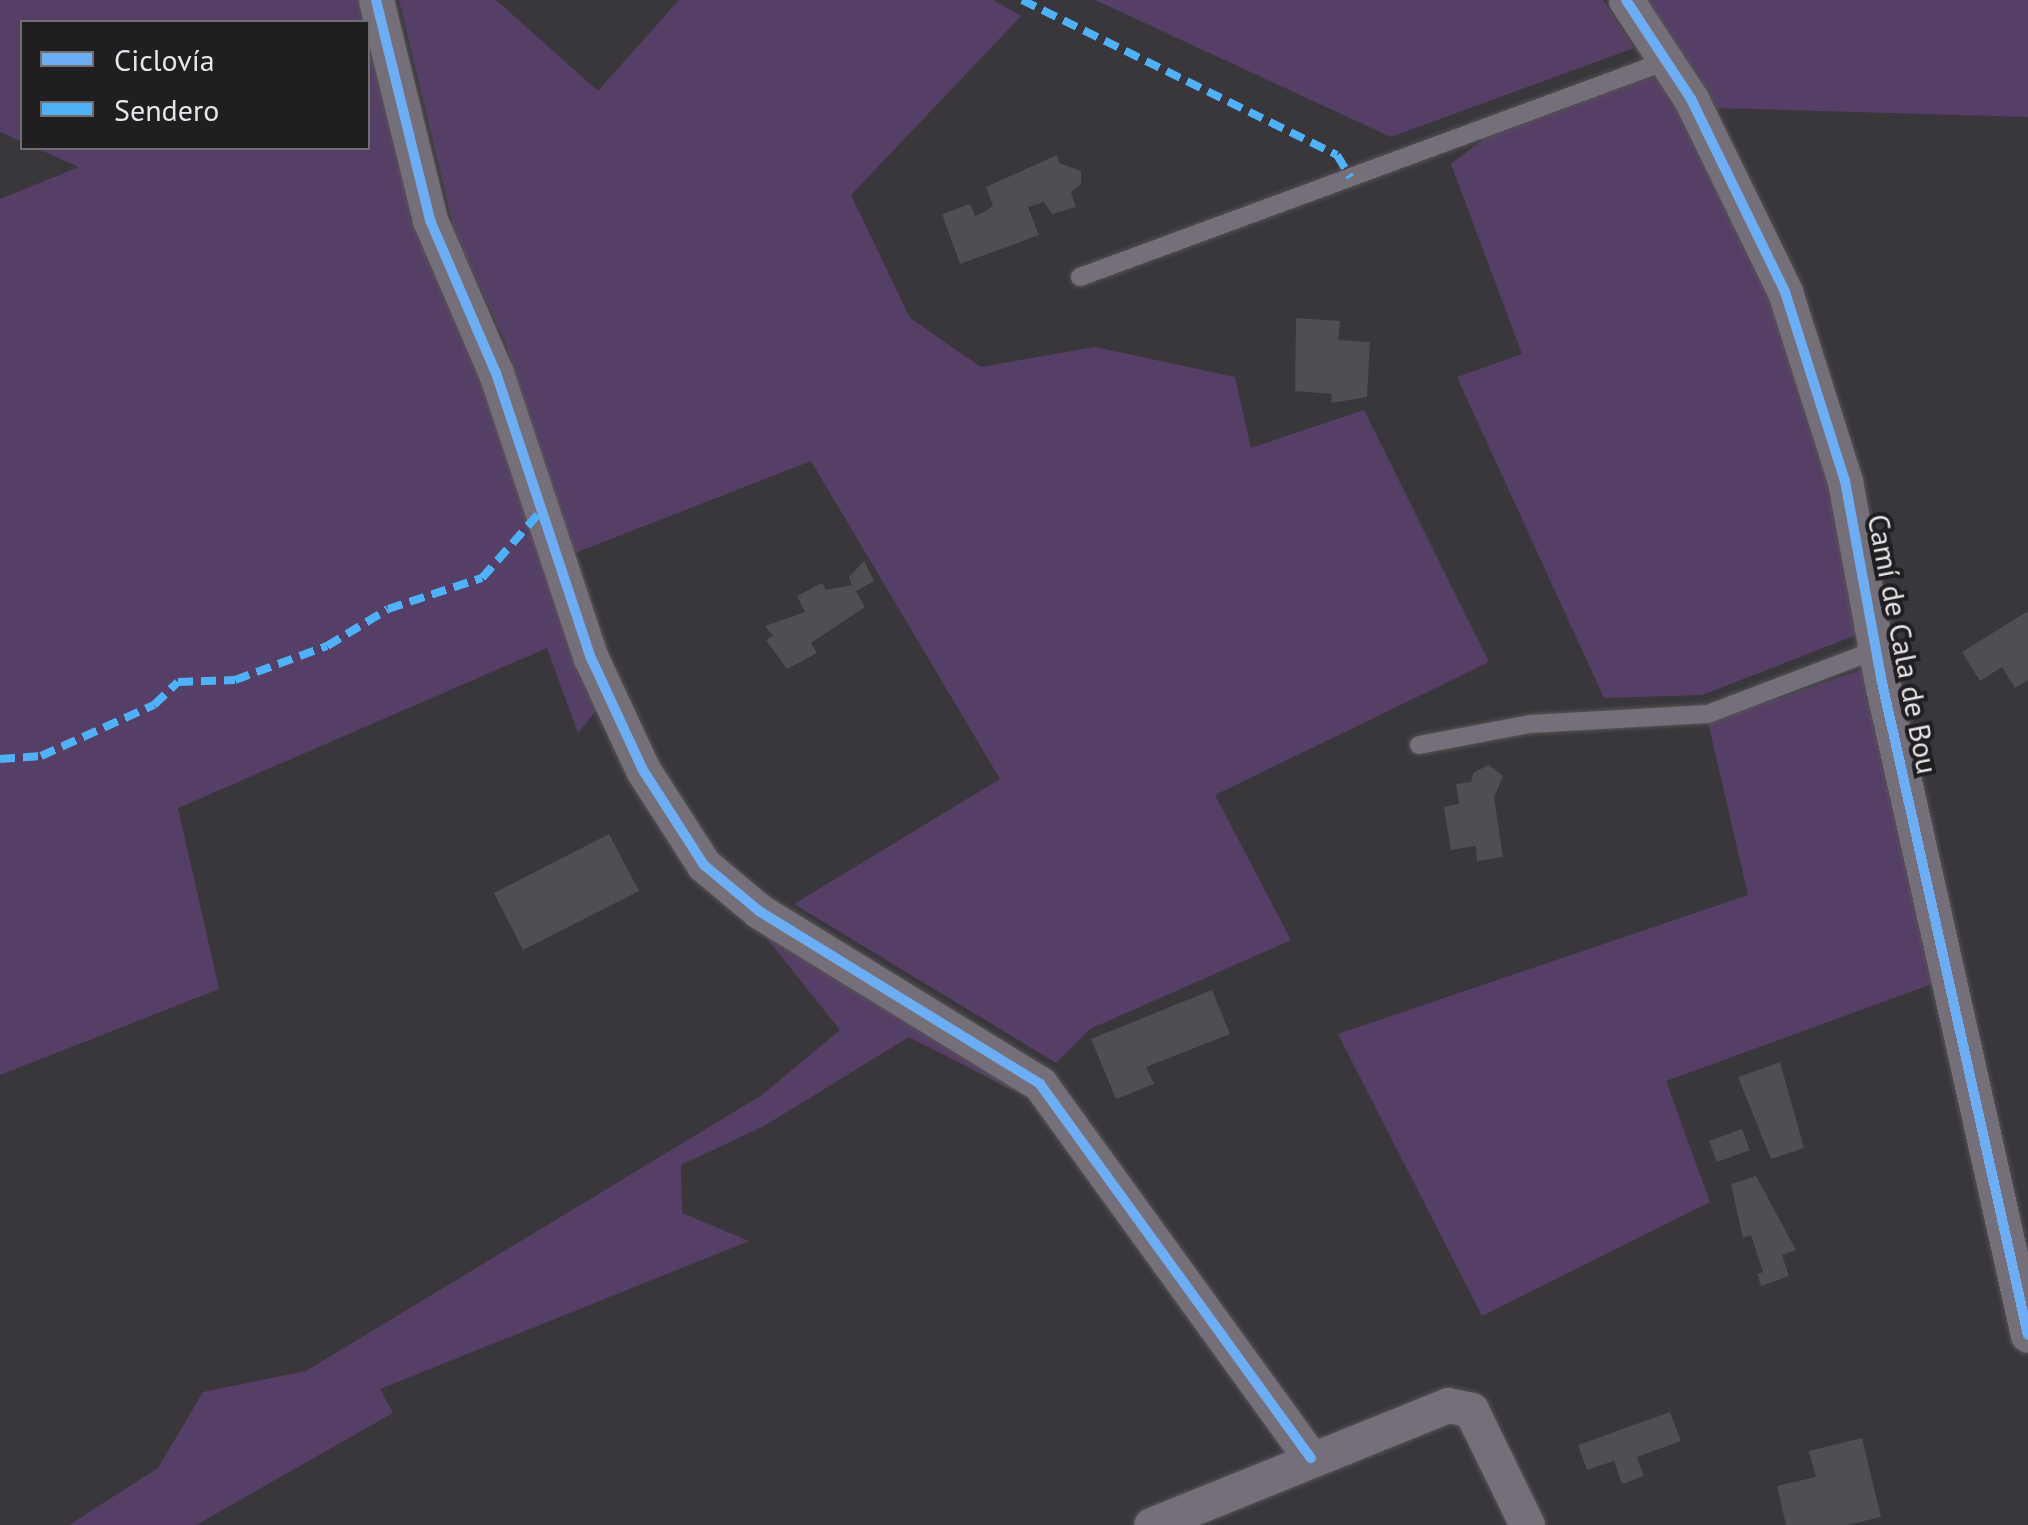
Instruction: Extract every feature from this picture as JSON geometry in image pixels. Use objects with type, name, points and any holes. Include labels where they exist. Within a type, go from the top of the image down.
[{"type":"street","points":[[376,0],[430,220],[496,373],[591,658],[643,770],[704,865],[759,911],[1040,1084],[1312,1458]]},
{"type":"street","name":"Camí de Cala de Bou","points":[[1626,0],[1666,61],[1786,292],[1845,481],[1876,650],[2028,1335]]},
{"type":"street","points":[[1151,1525],[1422,1412],[1448,1405],[1472,1410],[1527,1525]]},
{"type":"lane","points":[[1080,277],[1666,61]]},
{"type":"lane","points":[[1419,745],[1530,724],[1708,714],[1876,650]]},
{"type":"shaded area","points":[[0,0],[362,0],[366,20],[20,20],[20,141],[0,132]]},
{"type":"shaded area","points":[[399,0],[496,0],[598,91],[679,0],[993,0],[1021,16],[851,195],[910,318],[981,367],[1095,347],[1235,377],[1251,448],[1364,410],[1489,662],[1215,795],[1291,940],[1090,1029],[1056,1063],[794,904],[1000,779],[811,461],[570,555],[505,341],[456,237]]},
{"type":"shaded area","points":[[1095,0],[1603,0],[1634,48],[1391,137]]},
{"type":"shaded area","points":[[1647,0],[2028,0],[2028,117],[1717,108]]},
{"type":"shaded area","points":[[370,35],[598,708],[578,733],[547,648],[178,808],[219,989],[0,1075],[0,199],[79,167],[41,150],[370,150]]},
{"type":"shaded area","points":[[1650,76],[1674,92],[1771,293],[1827,473],[1859,634],[1702,695],[1604,698],[1457,377],[1522,354],[1451,164],[1494,131]]},
{"type":"shaded area","points":[[1867,668],[1932,984],[1666,1081],[1710,1202],[1482,1316],[1338,1034],[1748,895],[1708,722]]},
{"type":"shaded area","points":[[757,926],[1022,1085],[1012,1090],[909,1037],[764,1126],[681,1165],[682,1213],[749,1241],[380,1389],[393,1413],[196,1525],[69,1525],[158,1468],[203,1392],[306,1371],[762,1095],[840,1030]]},
{"type":"building","points":[[1057,155],[1059,163],[1081,171],[1081,184],[1071,192],[1076,207],[1052,214],[1044,202],[1028,207],[1039,235],[960,264],[942,214],[970,204],[975,216],[984,212],[993,206],[986,187]]},
{"type":"building","points":[[1296,318],[1340,321],[1338,340],[1370,342],[1367,397],[1331,403],[1332,394],[1295,391]]},
{"type":"building","points":[[864,561],[874,581],[856,591],[865,607],[811,643],[817,653],[787,669],[766,640],[773,636],[765,626],[805,612],[797,596],[822,583],[826,590],[852,585],[849,577]]},
{"type":"building","points":[[2028,611],[2028,680],[2015,688],[2002,667],[1980,681],[1962,652]]},
{"type":"building","points":[[1489,765],[1503,776],[1494,797],[1503,857],[1477,861],[1476,846],[1451,850],[1444,807],[1459,804],[1456,784],[1471,782],[1474,772]]},
{"type":"building","points":[[609,834],[639,891],[523,950],[494,893]]},
{"type":"building","points":[[1212,990],[1230,1034],[1146,1067],[1154,1084],[1116,1099],[1091,1039]]},
{"type":"building","points":[[1780,1062],[1804,1148],[1771,1159],[1738,1077]]},
{"type":"building","points":[[1742,1129],[1750,1150],[1717,1162],[1709,1141]]},
{"type":"building","points":[[1756,1176],[1796,1250],[1782,1255],[1789,1276],[1761,1286],[1757,1274],[1763,1272],[1751,1235],[1743,1238],[1731,1184]]},
{"type":"building","points":[[1670,1412],[1681,1441],[1637,1457],[1644,1476],[1622,1484],[1614,1461],[1587,1470],[1578,1445]]},
{"type":"building","points":[[1862,1438],[1881,1517],[1847,1525],[1786,1525],[1777,1486],[1816,1477],[1809,1451]]},
{"type":"marked path","points":[[1022,0],[1337,155],[1350,177]]},
{"type":"marked path","points":[[0,759],[41,756],[154,705],[178,682],[235,680],[327,646],[388,609],[482,578],[540,512]]},
{"type":"cycle path","points":[[376,0],[430,220],[496,373],[591,658],[643,770],[704,865],[759,911],[1040,1084],[1311,1458]]},
{"type":"cycle path","points":[[1626,0],[1691,99],[1785,292],[1845,481],[1881,678],[2028,1335]]}]
